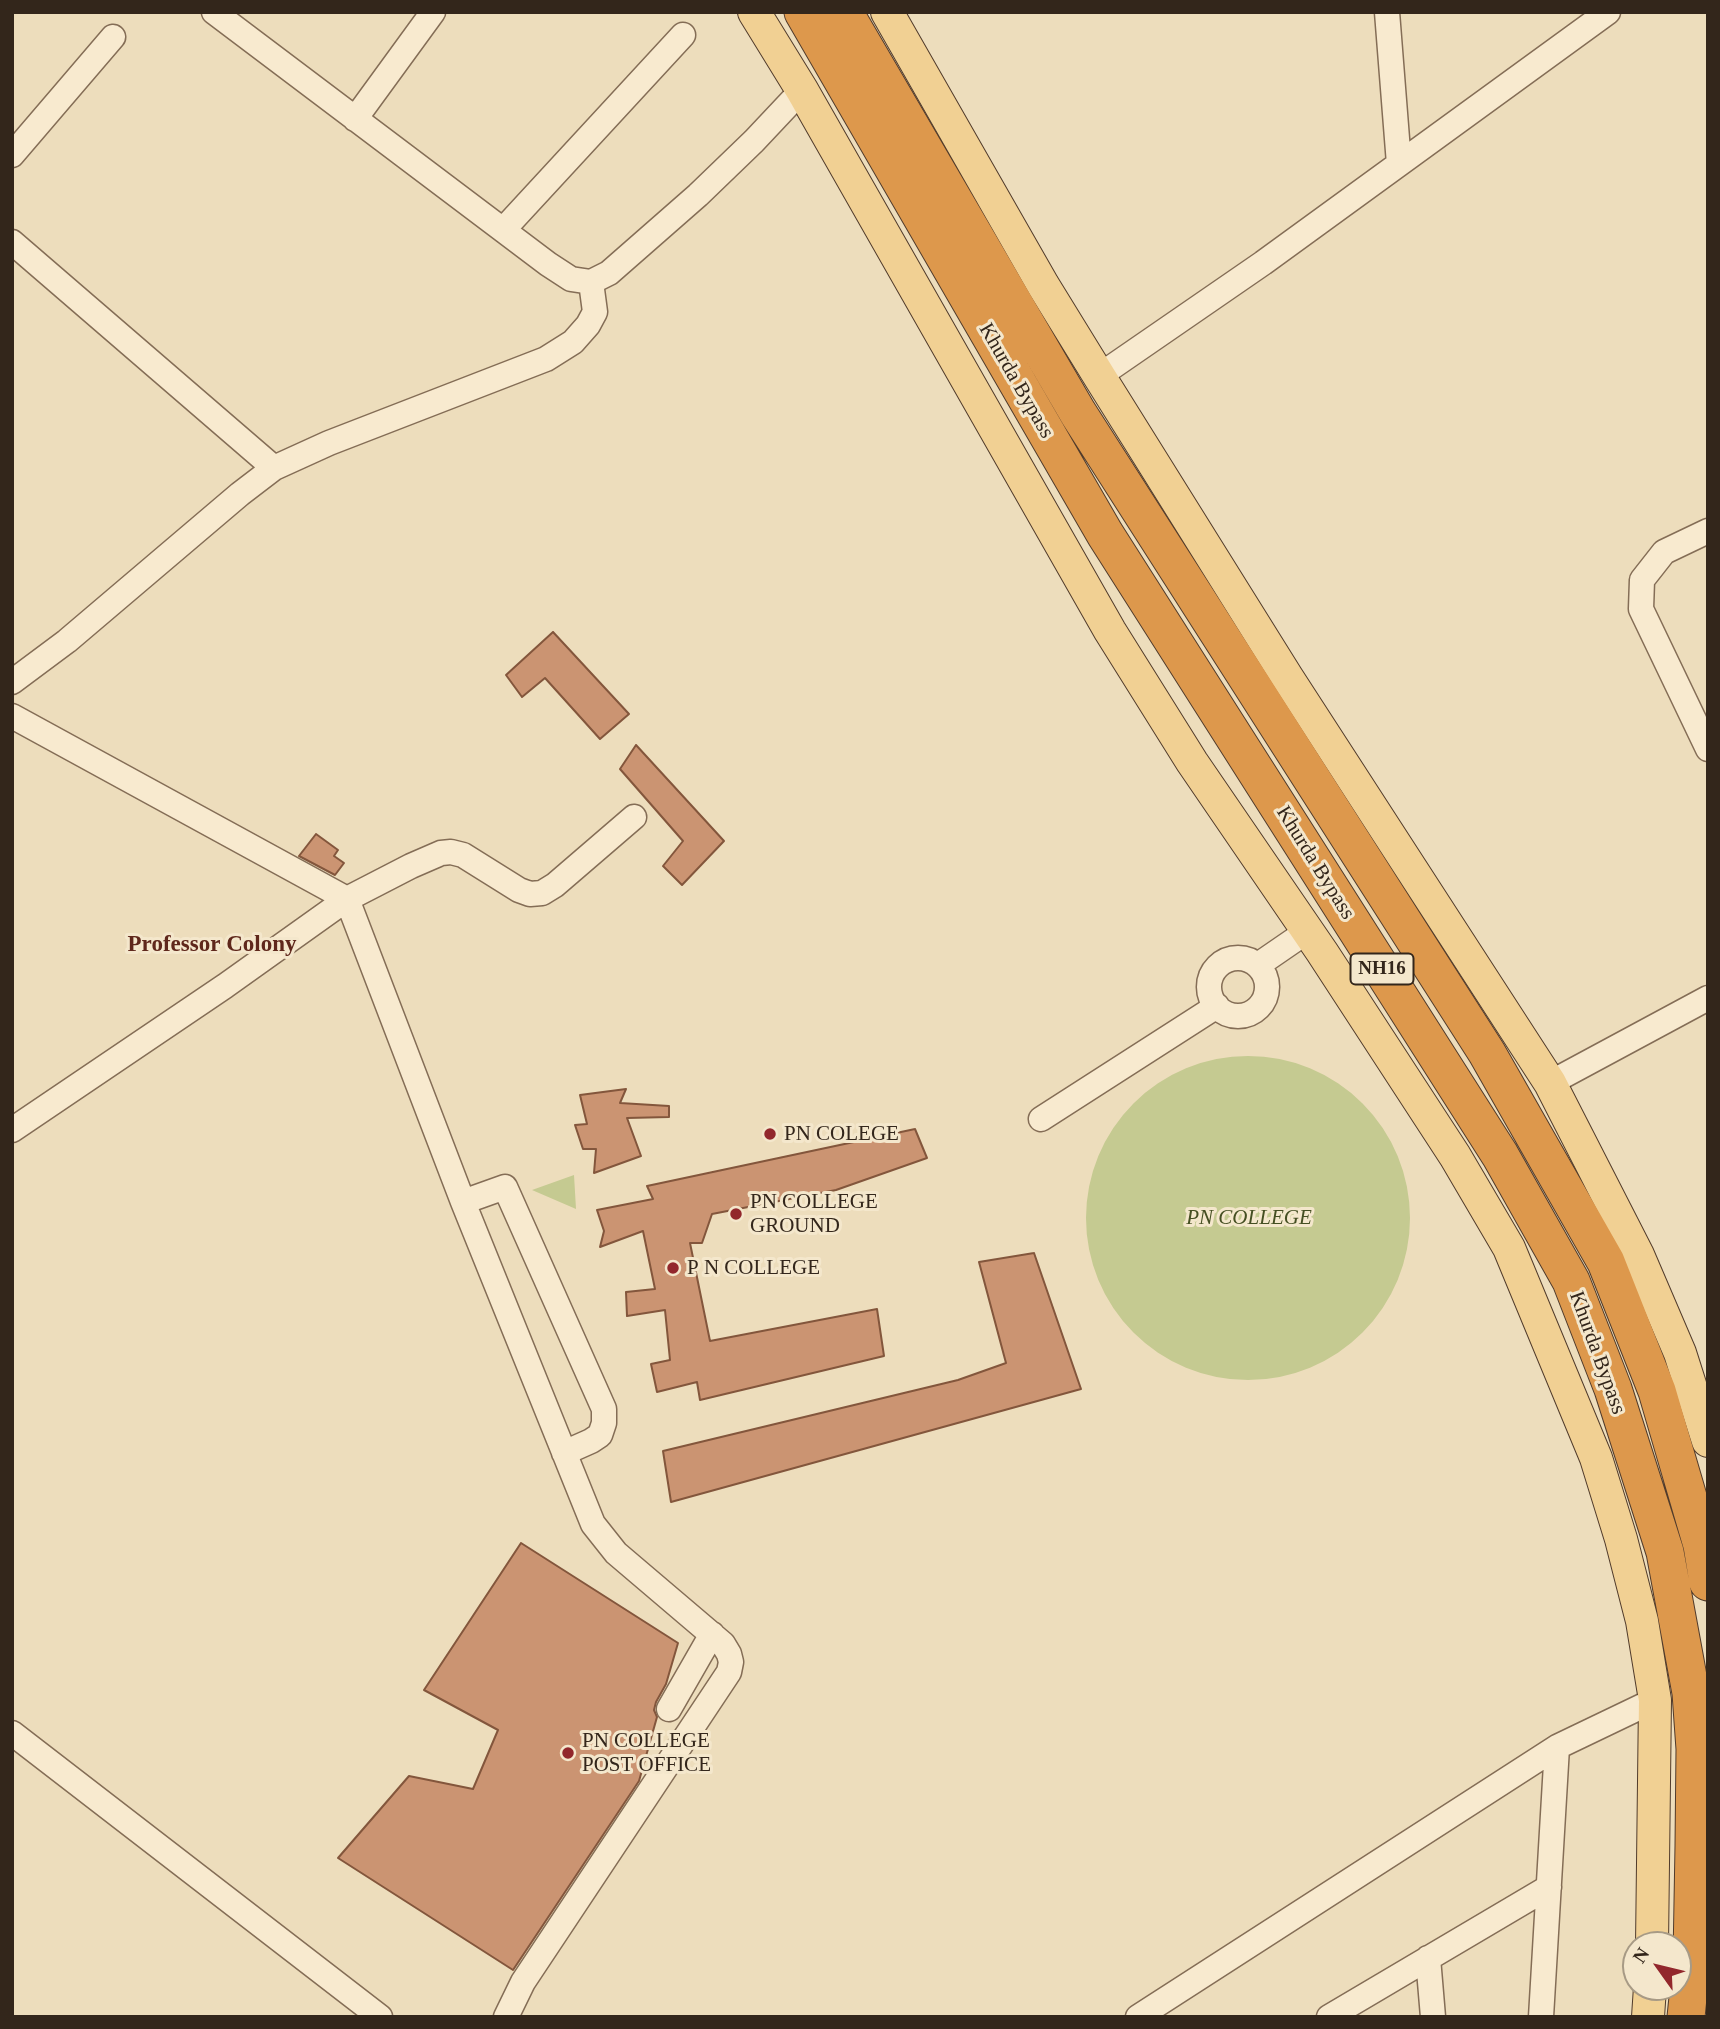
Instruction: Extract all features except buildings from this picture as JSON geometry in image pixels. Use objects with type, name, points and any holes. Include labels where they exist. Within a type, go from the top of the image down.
[{"type":"highway","name":"Khurda Bypass","points":[[803,12],[1105,534],[1500,1155],[1571,1281],[1613,1389],[1665,1552],[1691,1693],[1695,1749],[1694,1846],[1692,1958],[1686,2017]]},
{"type":"highway","name":"Khurda Bypass","points":[[844,12],[1078,413],[1481,1043],[1606,1262],[1657,1391],[1702,1545],[1708,1582]]},
{"type":"main road","points":[[754,12],[802,90],[1110,631],[1192,762],[1455,1156],[1509,1248],[1595,1458],[1636,1596],[1655,1700],[1652,1931]]},
{"type":"main road","points":[[887,12],[1043,285],[1099,376],[1294,688],[1550,1083],[1638,1255],[1680,1353],[1708,1441]]},
{"type":"street","points":[[214,12],[242,22],[355,120],[571,279],[591,282],[609,272],[698,195],[802,90]]},
{"type":"street","points":[[355,120],[433,12]]},
{"type":"street","points":[[1387,12],[1399,164]]},
{"type":"street","points":[[1099,376],[1263,263],[1608,12]]},
{"type":"street","points":[[503,230],[683,35]]},
{"type":"street","points":[[12,155],[113,37]]},
{"type":"street","points":[[12,242],[274,468]]},
{"type":"street","points":[[12,682],[67,641],[274,468],[329,443],[545,359],[573,341],[588,325],[595,312],[591,282]]},
{"type":"street","points":[[1708,531],[1664,552],[1642,580],[1642,609],[1708,749]]},
{"type":"street","points":[[12,716],[347,899],[463,1202],[593,1524],[616,1553],[712,1634],[729,1654],[729,1672],[561,1922],[523,1982],[506,2017]]},
{"type":"street","points":[[12,1130],[225,986],[347,899],[411,866],[441,853],[451,852],[463,855],[519,890],[530,894],[542,893],[555,885],[634,817]]},
{"type":"street","points":[[1258,965],[1307,932]]},
{"type":"street","points":[[1240,958],[1258,965],[1267,983],[1264,1001],[1258,1008],[1242,1016],[1232,1015],[1217,1006],[1209,989],[1210,980],[1221,963],[1240,958]]},
{"type":"street","points":[[1550,1083],[1708,998]]},
{"type":"street","points":[[1041,1119],[1217,1006]]},
{"type":"street","points":[[463,1202],[505,1187],[604,1409],[604,1423],[600,1435],[564,1452]]},
{"type":"street","points":[[669,1709],[712,1634]]},
{"type":"street","points":[[1138,2017],[1557,1747],[1655,1700]]},
{"type":"street","points":[[12,1733],[380,2017]]},
{"type":"street","points":[[1541,2017],[1557,1747]]},
{"type":"street","points":[[1329,2017],[1549,1887]]},
{"type":"street","points":[[1428,1958],[1433,2017]]},
{"type":"green space","name":"PN COLLEGE","points":[[1248,1056],[1280,1059],[1324,1075],[1351,1093],[1373,1115],[1391,1142],[1403,1171],[1410,1218],[1407,1250],[1391,1294],[1373,1321],[1351,1343],[1324,1361],[1295,1373],[1248,1380],[1216,1377],[1172,1361],[1145,1343],[1123,1321],[1105,1294],[1093,1265],[1086,1218],[1089,1186],[1105,1142],[1123,1115],[1145,1093],[1172,1075],[1201,1063]]},
{"type":"green space","points":[[574,1175],[576,1209],[532,1190]]},
{"type":"place","name":"PN COLEGE","points":[[770,1134]]},
{"type":"place","name":"PN COLLEGE GROUND","points":[[736,1214]]},
{"type":"place","name":"P N COLLEGE","points":[[673,1268]]},
{"type":"place","name":"PN COLLEGE POST OFFICE","points":[[568,1753]]},
{"type":"district","name":"Professor Colony","points":[[212,945]]}]
